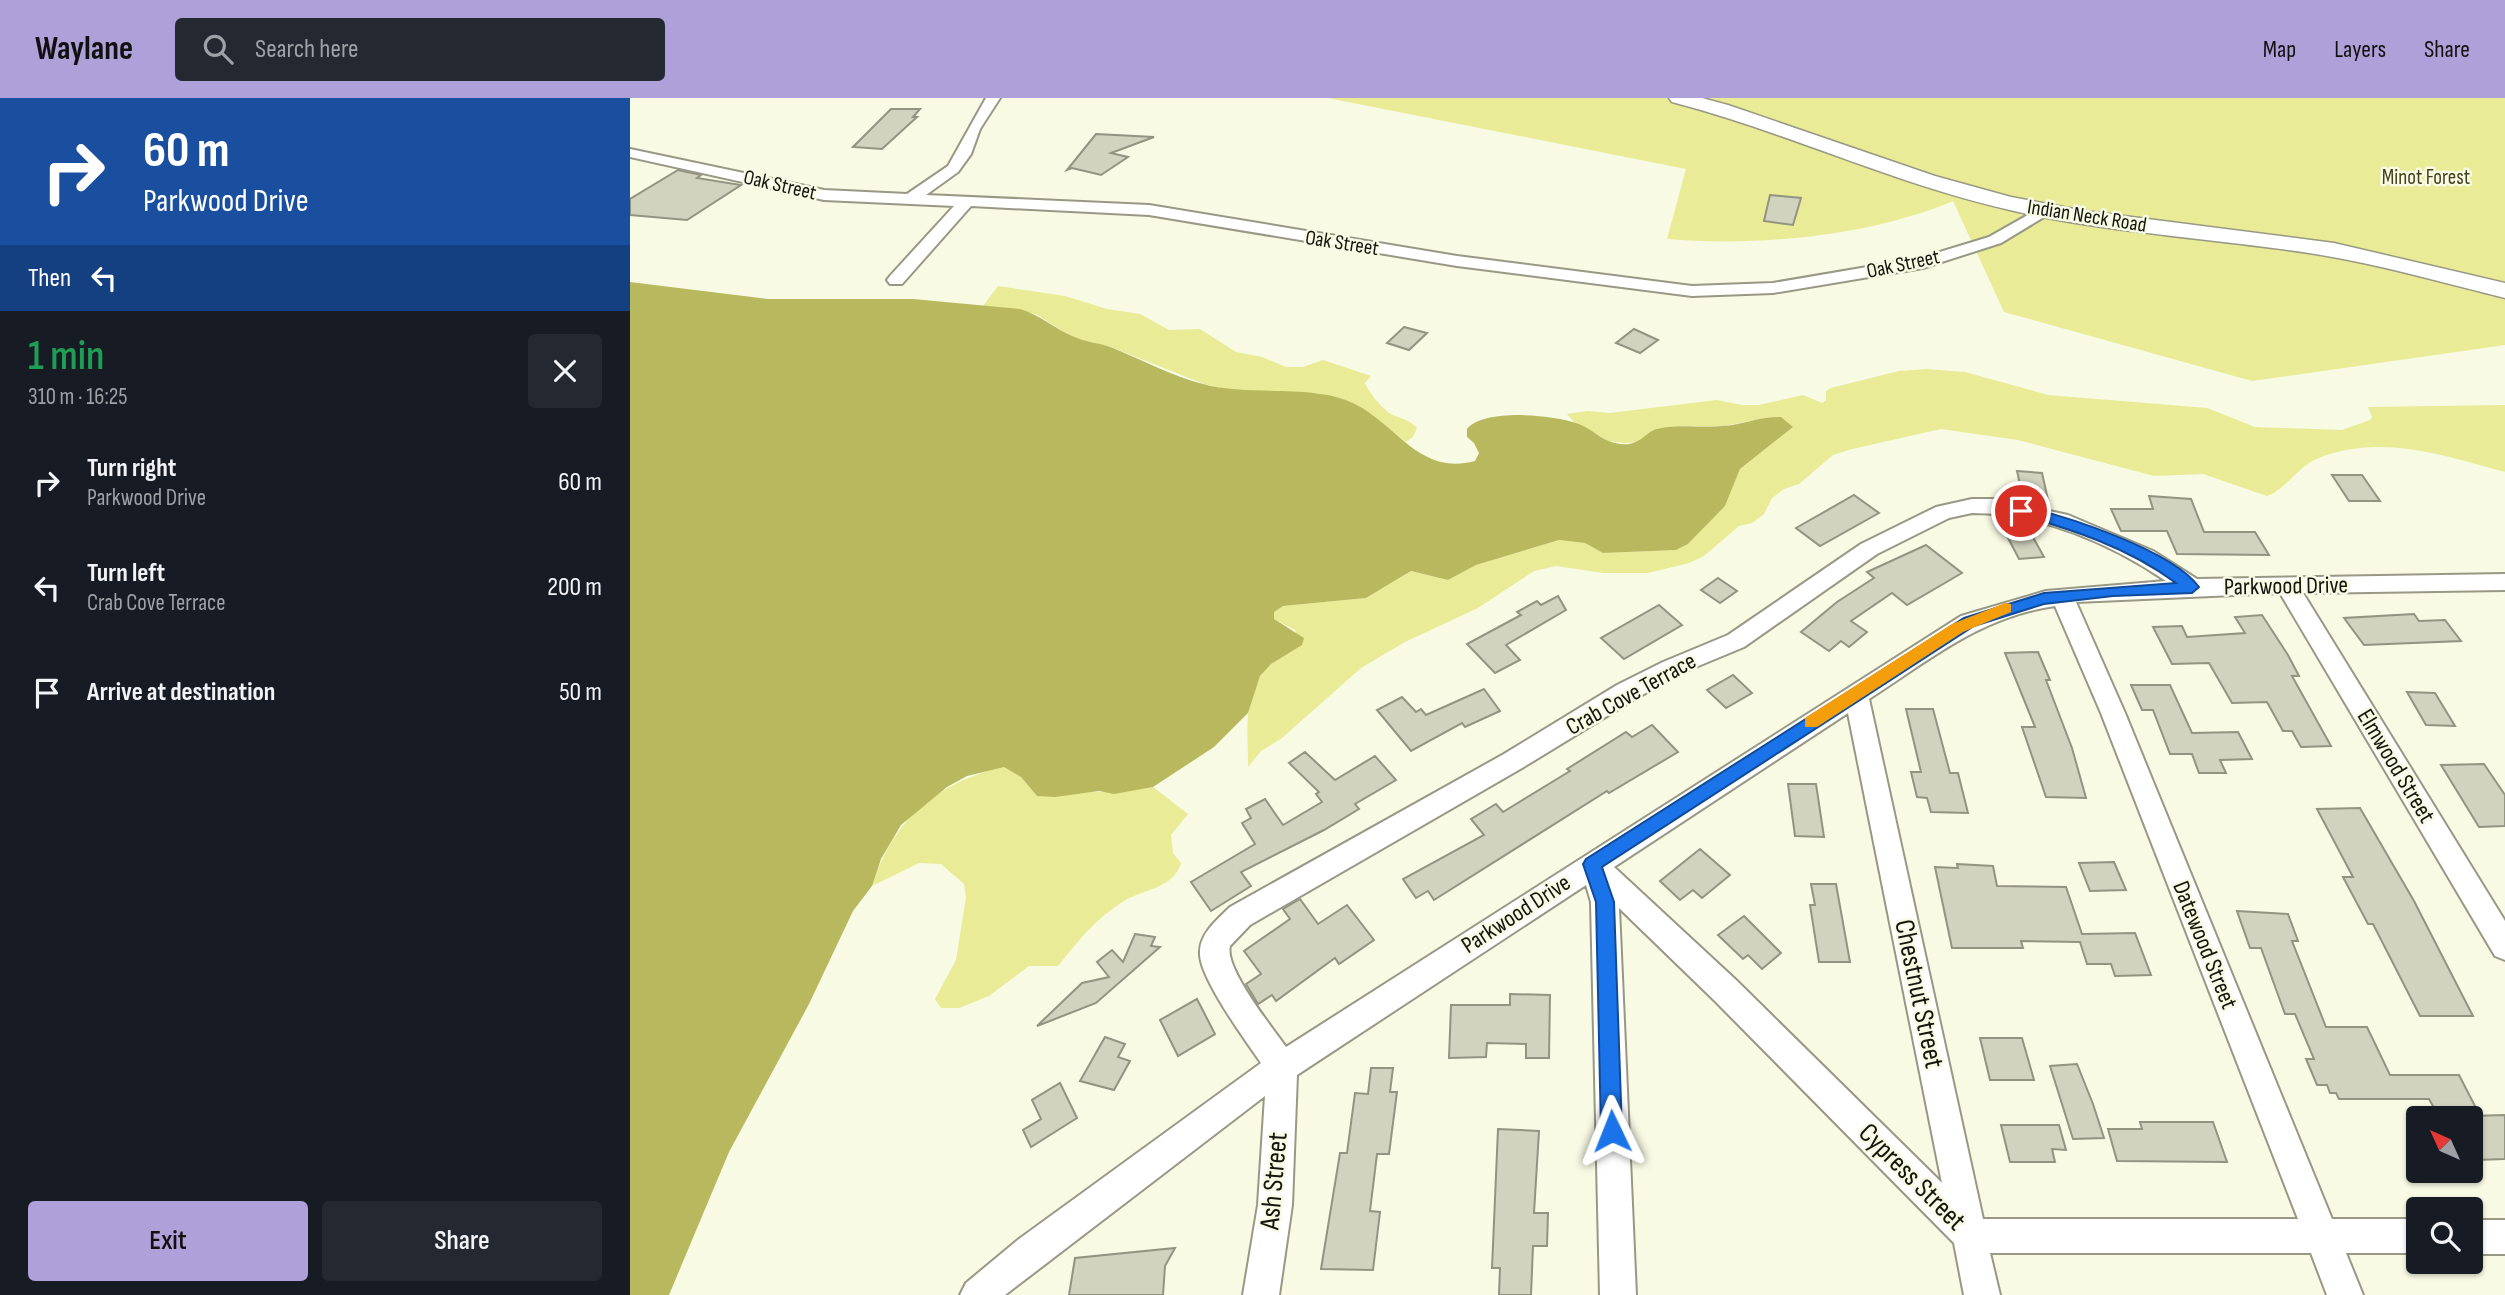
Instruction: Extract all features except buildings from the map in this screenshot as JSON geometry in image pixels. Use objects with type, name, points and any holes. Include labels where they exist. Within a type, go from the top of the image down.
[{"type":"street","points":[[909,200],[954,169],[964,154],[973,129],[993,98]]},
{"type":"street","name":"Indian Neck Road","points":[[1679,98],[1813,138],[1955,190],[2046,211],[2337,251],[2505,291]]},
{"type":"street","name":"Oak Street","points":[[630,153],[702,166],[809,193],[1149,210],[1457,261],[1623,285],[1707,292],[1773,288],[1923,262],[2005,236],[2046,211]]},
{"type":"street","points":[[896,280],[967,201]]},
{"type":"street","name":"Crab Cove Terrace","points":[[1282,1067],[1243,1011],[1216,963],[1214,951],[1218,939],[1240,916],[1513,761],[1626,692],[1671,668],[1736,641],[1822,579],[1895,533],[1954,509],[1981,506],[2021,511],[2060,520],[2126,547],[2163,566],[2192,587]]},
{"type":"street","name":"Parkwood Drive","points":[[978,1295],[1031,1251],[1127,1182],[1227,1104],[1592,864],[1969,622],[2010,607],[2062,596],[2286,584],[2505,582]]},
{"type":"street","name":"Elmwood Street","points":[[2286,584],[2505,947]]},
{"type":"street","name":"Datewood Street","points":[[2062,596],[2113,713],[2345,1295]]},
{"type":"street","name":"Chestnut Street","points":[[1856,694],[1982,1295]]},
{"type":"street","points":[[1592,864],[1605,902],[1618,1295]]},
{"type":"street","name":"Cypress Street","points":[[1592,864],[1725,990],[1971,1236],[2406,1236]]},
{"type":"street","name":"Ash Street","points":[[1261,1295],[1275,1205],[1282,1067]]},
{"type":"street","points":[[2483,1237],[2505,1237]]},
{"type":"green space","name":"Minot Forest","points":[[1328,98],[2505,98],[2505,345],[2252,381],[2004,312],[1953,201],[1886,223],[1813,236],[1738,241],[1667,239],[1686,169]]},
{"type":"green space","points":[[998,286],[1065,296],[1107,309],[1140,314],[1169,330],[1200,329],[1236,352],[1262,357],[1286,367],[1303,367],[1323,360],[1371,376],[1365,383],[1376,400],[1391,414],[1417,428],[1413,437],[1406,442],[1357,405],[1343,399],[1317,393],[1230,390],[1204,384],[1111,347],[1072,337],[1036,314],[983,306]]},
{"type":"green space","points":[[1926,369],[1965,372],[2048,395],[2207,408],[2255,427],[2342,430],[2370,420],[2372,417],[2368,407],[2505,405],[2505,472],[2410,449],[2361,448],[2314,460],[2267,496],[2203,474],[2154,476],[2018,440],[1941,429],[1852,449],[1833,455],[1799,484],[1784,489],[1772,498],[1764,514],[1752,523],[1739,526],[1704,556],[1689,563],[1648,573],[1603,573],[1556,566],[1534,571],[1478,608],[1405,642],[1361,668],[1282,738],[1261,751],[1248,767],[1249,707],[1255,685],[1269,666],[1301,645],[1295,630],[1274,619],[1274,612],[1283,606],[1366,598],[1411,571],[1448,580],[1476,565],[1559,540],[1585,543],[1603,553],[1676,550],[1688,544],[1725,506],[1740,469],[1793,427],[1772,417],[1723,426],[1676,426],[1640,442],[1624,443],[1609,441],[1574,422],[1567,414],[1587,411],[1610,413],[1717,400],[1759,405],[1803,395],[1822,403],[1826,400],[1826,391],[1831,388],[1899,371]]},
{"type":"green space","points":[[1004,766],[1021,777],[1037,796],[1153,787],[1188,814],[1171,835],[1173,853],[1181,863],[1172,878],[1165,883],[1124,901],[1096,922],[1058,966],[1029,966],[989,996],[959,1008],[941,1008],[935,999],[956,960],[966,897],[964,884],[941,864],[919,863],[872,886],[893,841],[921,807],[958,783]]},
{"type":"shaded area","points":[[630,282],[768,299],[913,299],[1020,309],[1065,333],[1113,348],[1191,381],[1221,388],[1301,392],[1339,398],[1370,413],[1410,446],[1439,462],[1456,464],[1475,461],[1479,453],[1467,437],[1467,429],[1476,422],[1503,416],[1536,416],[1565,420],[1581,425],[1610,441],[1623,444],[1636,442],[1657,429],[1682,426],[1722,426],[1781,417],[1793,427],[1740,469],[1725,506],[1688,544],[1676,550],[1603,553],[1585,543],[1559,540],[1476,565],[1448,580],[1411,571],[1366,598],[1283,606],[1274,612],[1274,619],[1304,638],[1302,645],[1271,664],[1260,676],[1248,713],[1214,747],[1153,787],[1114,794],[1099,791],[1055,797],[1037,796],[1021,777],[1004,767],[967,776],[947,787],[901,825],[881,859],[872,886],[853,911],[809,1004],[729,1152],[669,1295],[630,1295]]},
{"type":"slow traffic","points":[[1811,723],[1957,628],[2005,608]]},
{"type":"route","points":[[1612,1131],[1605,902],[1592,864],[1969,622],[1995,611],[2044,599],[2113,591],[2192,587],[2163,566],[2126,547],[2076,525],[2021,511]]}]
